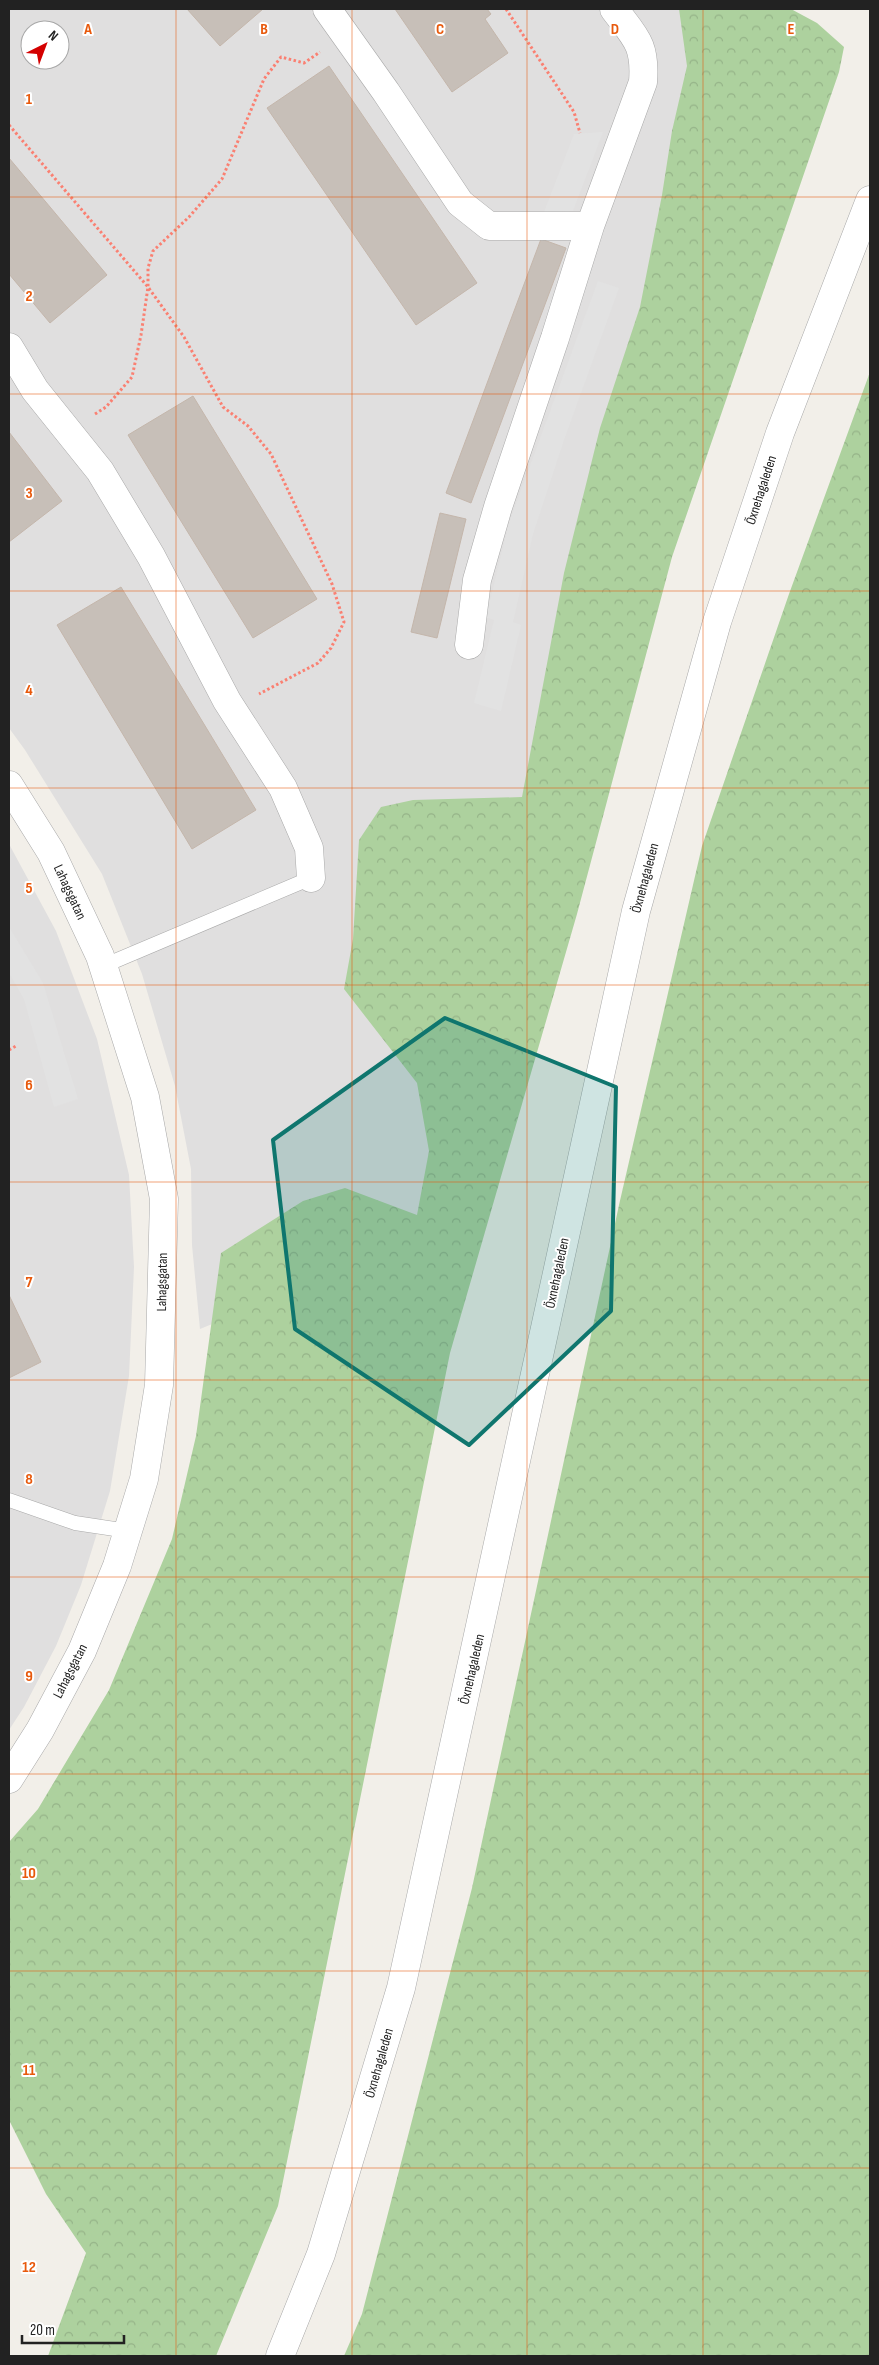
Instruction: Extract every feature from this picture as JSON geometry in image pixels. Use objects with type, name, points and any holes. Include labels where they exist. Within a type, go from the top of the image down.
[{"type":"street","points":[[327,9],[460,203],[489,226],[590,226]]},
{"type":"street","points":[[468,644],[477,580],[498,507],[555,338],[590,226],[643,82],[644,60],[639,42],[614,9]]},
{"type":"street","name":"Öxnehagaleden","points":[[280,2356],[321,2254],[401,1988],[636,911],[720,612],[780,433],[870,200]]},
{"type":"street","points":[[9,347],[35,390],[100,471],[151,556],[232,709],[283,788],[309,848],[311,878]]},
{"type":"street","name":"Lahagsgatan","points":[[9,785],[51,852],[103,966],[146,1097],[164,1199],[159,1386],[144,1478],[117,1566],[82,1651],[40,1730],[9,1779]]},
{"type":"lane","points":[[103,966],[311,878]]},
{"type":"lane","points":[[9,1500],[75,1523],[128,1531]]},
{"type":"path","points":[[506,9],[574,112],[580,133]]},
{"type":"path","points":[[68,432],[106,407],[132,377],[141,335],[148,287],[148,268],[153,251],[190,217],[222,179],[264,78],[281,57],[304,63],[345,34]]},
{"type":"path","points":[[9,125],[148,287],[184,337],[223,407],[248,426],[271,454],[332,584],[344,622],[331,648],[318,663],[232,709]]},
{"type":"path","points":[[9,1050],[16,1046]]},
{"type":"highlighted area","points":[[445,1018],[616,1087],[611,1311],[469,1445],[295,1329],[273,1140]]},
{"type":"shaded area","points":[[9,9],[706,9],[762,69],[410,1243],[200,1329],[192,1245],[191,1169],[175,1086],[142,974],[102,874],[25,750],[9,728]]},
{"type":"shaded area","points":[[603,132],[573,211],[544,212],[574,134]]},
{"type":"shaded area","points":[[598,281],[619,288],[564,440],[533,534],[513,622],[521,625],[501,711],[474,703],[494,620],[486,617],[509,523]]},
{"type":"shaded area","points":[[9,844],[56,931],[97,1039],[129,1175],[134,1267],[129,1376],[110,1491],[81,1585],[56,1646],[24,1707],[9,1730]]},
{"type":"shaded area","points":[[9,927],[43,983],[78,1099],[54,1107],[24,999],[9,973]]},
{"type":"green space","points":[[679,9],[791,9],[817,23],[844,47],[839,72],[672,557],[577,914],[450,1353],[278,2206],[216,2356],[48,2356],[86,2253],[46,2194],[9,2120],[9,1842],[38,1809],[109,1690],[172,1539],[196,1436],[221,1253],[303,1201],[345,1188],[417,1215],[429,1151],[417,1083],[344,989],[353,939],[359,840],[381,807],[413,800],[522,797],[564,573],[600,428],[640,307],[662,195],[672,131],[687,66]]},
{"type":"green space","points":[[870,372],[870,2356],[344,2356],[362,2314],[472,1888],[619,1205],[702,846],[789,594]]},
{"type":"building","points":[[187,9],[263,9],[220,46]]},
{"type":"building","points":[[395,9],[487,9],[491,14],[485,19],[508,53],[452,92]]},
{"type":"building","points":[[329,66],[477,283],[416,325],[267,108]]},
{"type":"building","points":[[9,158],[107,275],[50,323],[9,274]]},
{"type":"building","points":[[541,239],[566,248],[471,503],[446,493]]},
{"type":"building","points":[[193,396],[317,599],[253,638],[128,435]]},
{"type":"building","points":[[9,432],[62,501],[9,542]]},
{"type":"building","points":[[440,513],[466,519],[437,638],[411,632]]},
{"type":"building","points":[[121,587],[256,810],[192,849],[57,625]]},
{"type":"building","points":[[9,1295],[41,1362],[9,1378]]}]
